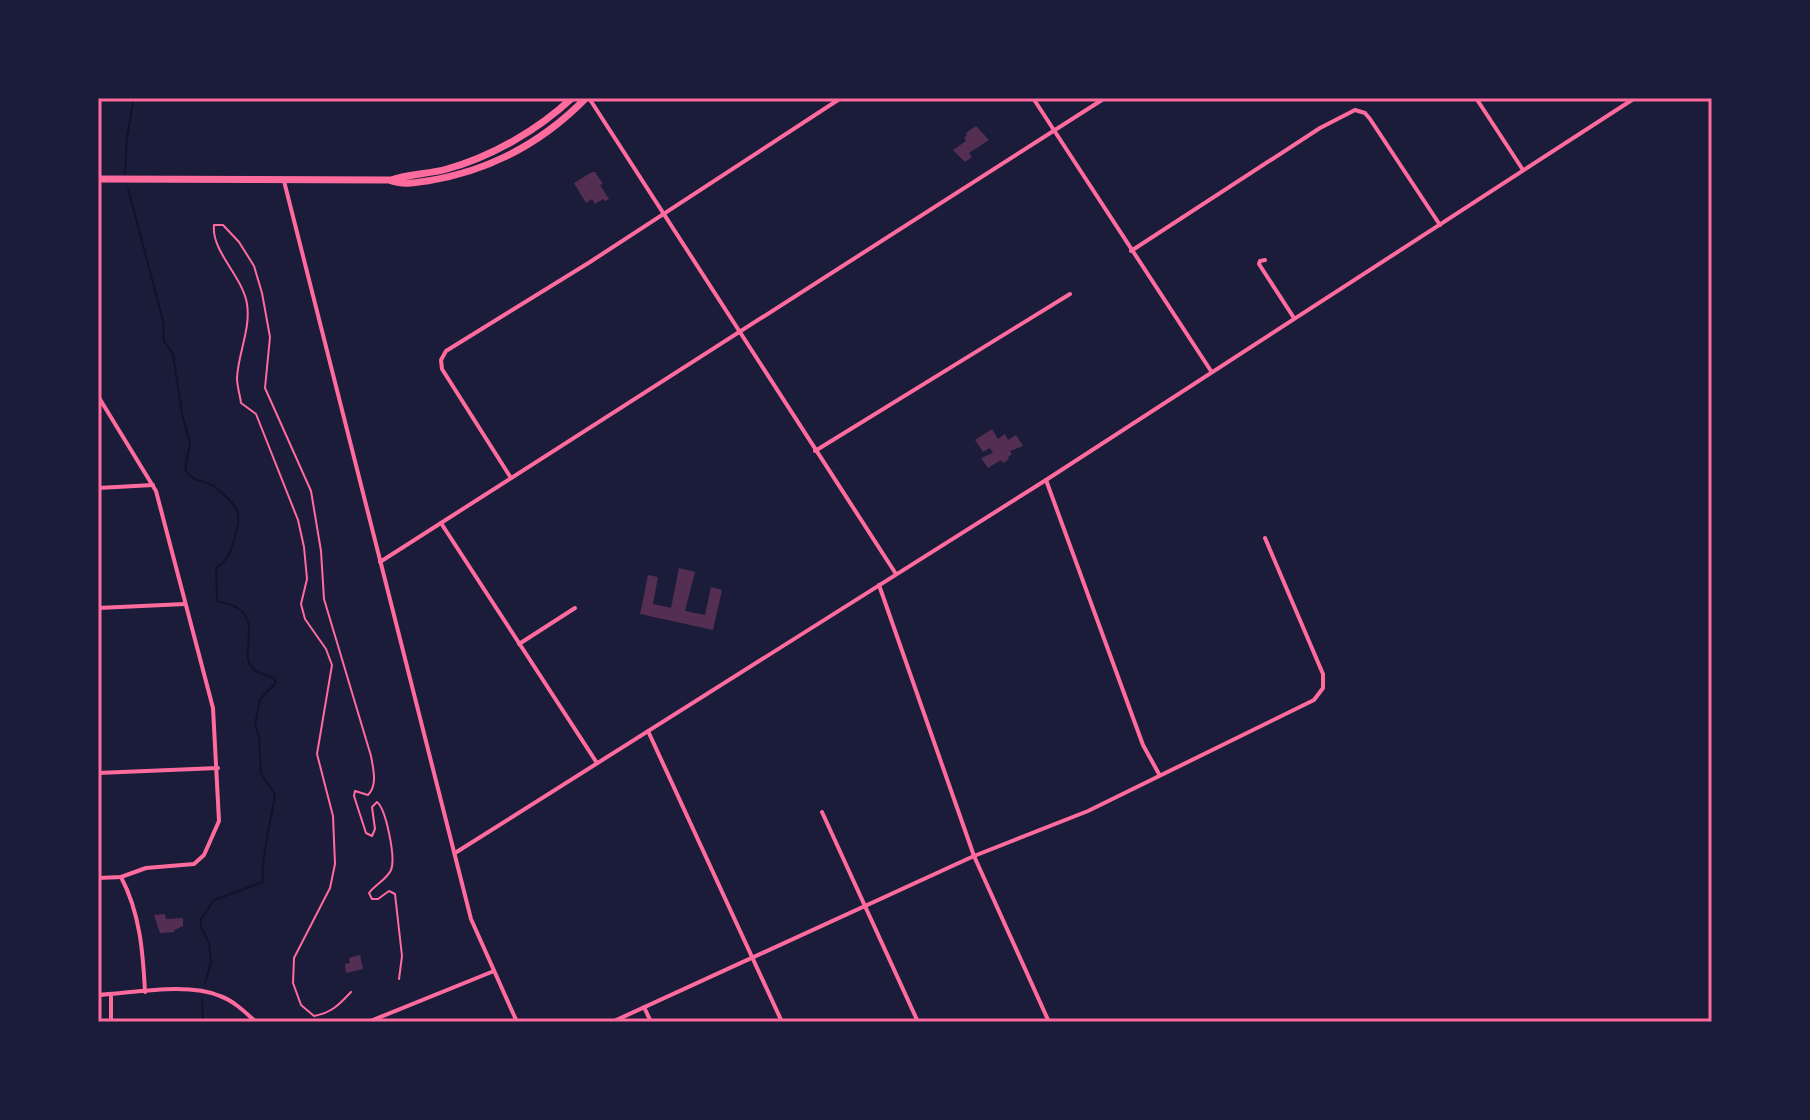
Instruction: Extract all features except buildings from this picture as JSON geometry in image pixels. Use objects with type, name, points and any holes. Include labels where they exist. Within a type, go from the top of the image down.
[{"type":"highway","points":[[389,180],[445,170],[471,161],[518,138],[572,98]]},
{"type":"highway","points":[[98,179],[418,182],[482,167],[540,137],[587,98]]},
{"type":"street","points":[[587,98],[896,574]]},
{"type":"street","points":[[511,478],[445,374],[440,364],[442,356],[841,98]]},
{"type":"street","points":[[1033,98],[1211,371]]},
{"type":"street","points":[[380,562],[1105,98]]},
{"type":"street","points":[[1476,98],[1523,170]]},
{"type":"street","points":[[455,853],[1046,480],[1635,98]]},
{"type":"street","points":[[1131,251],[1320,128],[1355,110],[1365,113],[1370,119],[1440,225]]},
{"type":"street","points":[[284,181],[471,919],[517,1022]]},
{"type":"street","points":[[1265,260],[1259,264],[1294,318]]},
{"type":"street","points":[[815,451],[1070,294]]},
{"type":"street","points":[[98,396],[159,498],[213,708],[219,814],[217,827],[201,859],[189,866],[146,868],[121,877],[98,878]]},
{"type":"street","points":[[1046,480],[1143,745],[1159,774]]},
{"type":"street","points":[[98,488],[153,485]]},
{"type":"street","points":[[441,523],[597,763]]},
{"type":"street","points":[[612,1022],[974,856],[1050,827],[1308,703],[1323,688],[1323,674],[1265,538]]},
{"type":"street","points":[[879,585],[974,856],[1049,1022]]},
{"type":"street","points":[[98,608],[185,604]]},
{"type":"street","points":[[519,644],[575,608]]},
{"type":"street","points":[[648,731],[782,1022]]},
{"type":"street","points":[[98,773],[218,768]]},
{"type":"street","points":[[822,812],[918,1022]]},
{"type":"street","points":[[121,877],[140,929],[145,992]]},
{"type":"street","points":[[368,1022],[494,971]]},
{"type":"street","points":[[98,995],[198,990],[230,1001],[256,1022]]},
{"type":"street","points":[[111,994],[111,1022]]},
{"type":"street","points":[[644,1007],[651,1022]]},
{"type":"path","points":[[351,992],[327,1014],[314,1016],[301,1005],[293,983],[294,958],[330,888],[335,864],[333,816],[317,754],[332,665],[326,649],[305,619],[301,604],[307,579],[298,520],[256,414],[241,403],[237,379],[248,308],[243,286],[213,233],[214,225],[223,225],[239,242],[254,266],[270,337],[265,388],[311,491],[321,551],[324,599],[371,756],[372,791],[368,795],[355,791],[354,796],[366,833],[372,836],[375,829],[372,807],[377,802],[383,809],[393,860],[390,871],[369,893],[372,899],[378,899],[389,891],[395,894],[402,956],[399,979]]},
{"type":"waterway","points":[[125,173],[134,98]]},
{"type":"waterway","points":[[128,188],[163,321],[164,341],[173,354],[182,414],[190,443],[185,470],[194,478],[214,486],[238,512],[231,551],[216,568],[217,601],[236,607],[244,614],[248,622],[250,665],[256,671],[274,678],[276,683],[260,699],[255,725],[259,737],[261,774],[275,794],[263,882],[214,900],[201,919],[211,962],[205,983]]},
{"type":"waterway","points":[[202,999],[203,1022]]}]
